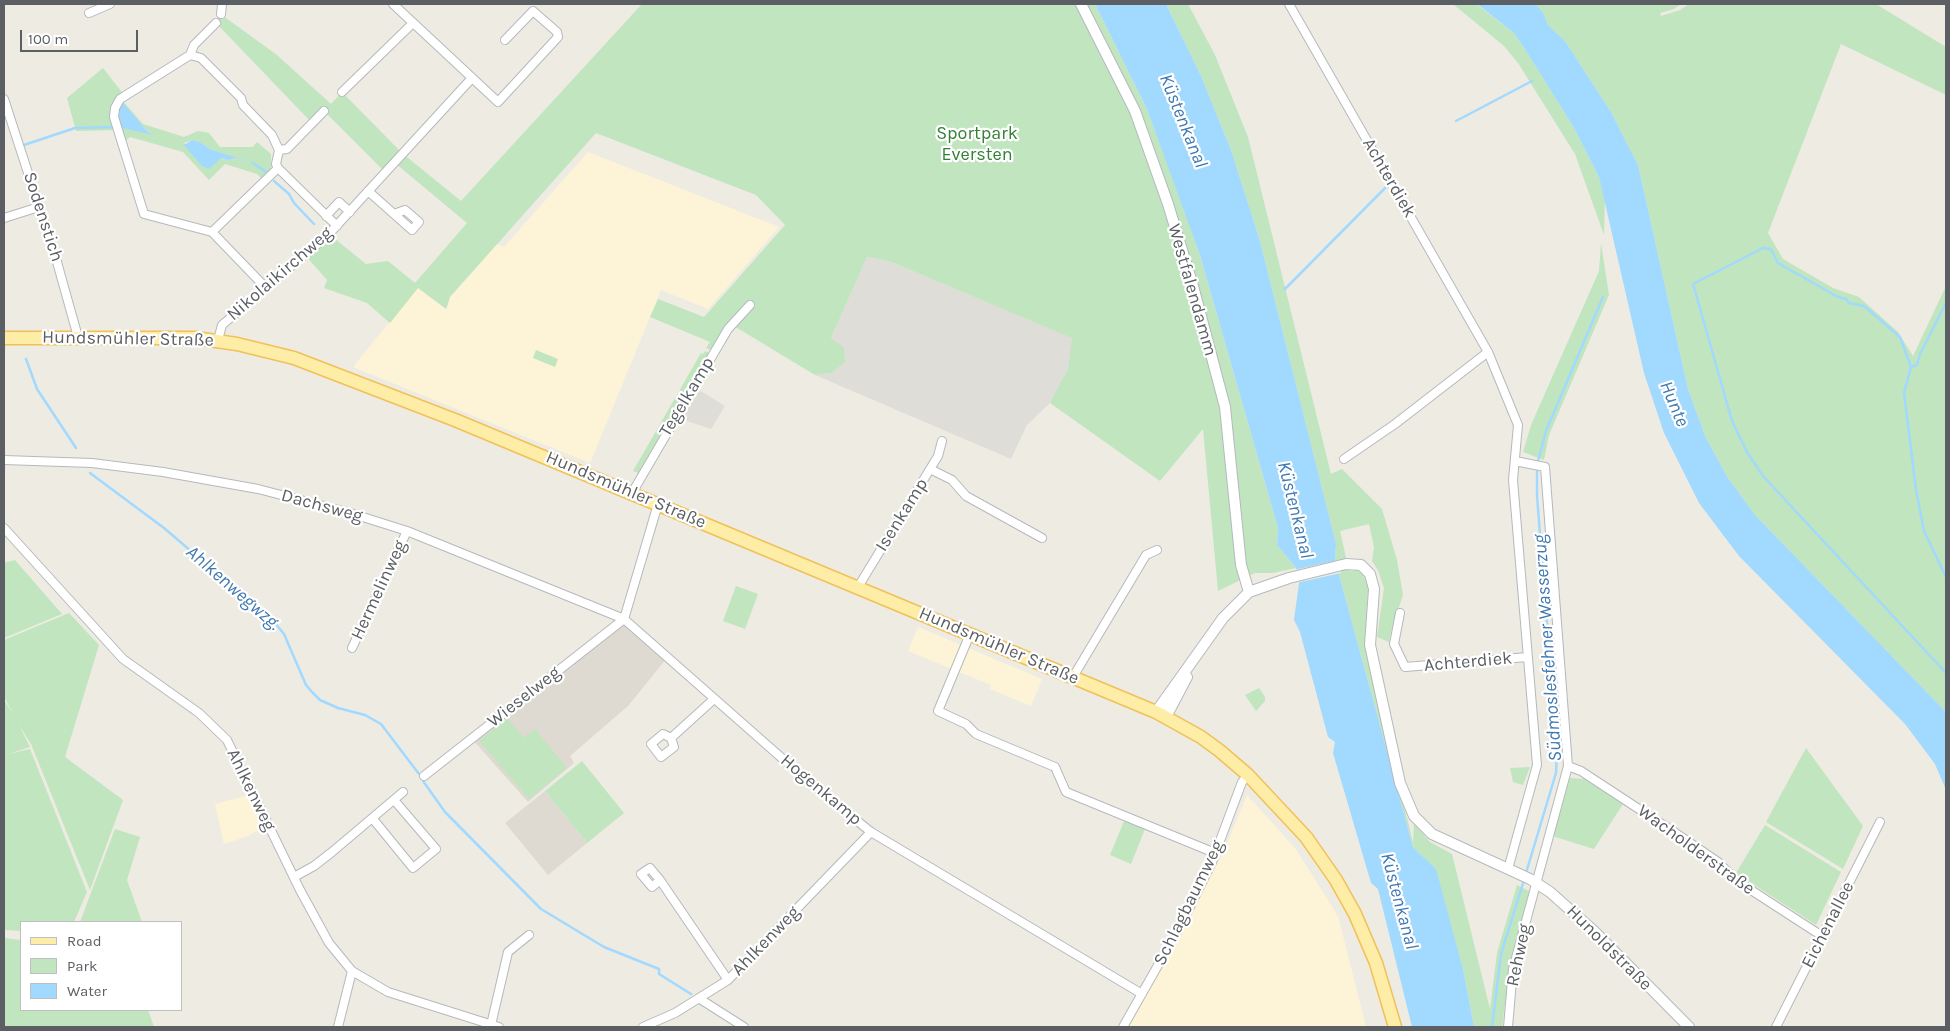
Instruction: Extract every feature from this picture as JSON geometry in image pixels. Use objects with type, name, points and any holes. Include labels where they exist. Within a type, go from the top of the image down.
[{"type":"main road","name":"Hundsmühler Straße","points":[[4,338],[180,337],[218,340],[257,348],[313,365],[463,423],[1161,715],[1201,737],[1248,775],[1306,837],[1336,880],[1355,914],[1373,954],[1395,1027]]},
{"type":"street","points":[[89,13],[110,4]]},
{"type":"street","points":[[221,14],[222,4]]},
{"type":"street","points":[[393,4],[498,102],[558,37],[557,32],[533,11]]},
{"type":"street","points":[[504,40],[539,4]]},
{"type":"street","name":"Westfalendamm","points":[[1081,4],[1135,111],[1168,204],[1193,286],[1225,407],[1242,565],[1249,592]]},
{"type":"street","name":"Achterdiek","points":[[1289,4],[1488,352],[1518,425],[1513,480],[1537,765],[1508,869]]},
{"type":"street","points":[[216,23],[194,45],[190,55],[120,99],[115,108],[114,117],[144,214],[212,232],[266,288]]},
{"type":"street","points":[[342,92],[413,23]]},
{"type":"street","points":[[190,55],[201,58],[241,98],[243,105],[272,135],[279,150],[276,164],[278,168],[336,226]]},
{"type":"street","name":"Nikolaikirchweg","points":[[218,340],[222,325],[336,226],[472,78]]},
{"type":"street","name":"Sodenstich","points":[[4,99],[60,271],[78,337]]},
{"type":"street","points":[[279,150],[287,149],[324,111]]},
{"type":"street","points":[[212,232],[278,168]]},
{"type":"street","points":[[368,191],[394,214]]},
{"type":"street","name":"Nikolaikirchweg","points":[[326,216],[339,202],[350,212]]},
{"type":"street","points":[[4,218],[39,208]]},
{"type":"street","name":"Tegelkamp","points":[[632,493],[728,330],[750,305]]},
{"type":"street","points":[[1344,459],[1395,424],[1488,352]]},
{"type":"street","name":"Isenkamp","points":[[858,587],[938,456],[942,441]]},
{"type":"street","name":"Dachsweg","points":[[4,460],[92,463],[163,472],[258,489],[347,512],[407,531],[624,620]]},
{"type":"street","name":"Rehweg","points":[[1508,1027],[1513,969],[1527,878],[1568,766],[1545,467],[1515,461]]},
{"type":"street","points":[[930,469],[952,480],[966,496],[1042,538]]},
{"type":"street","points":[[624,620],[658,504]]},
{"type":"street","name":"Ahlkenweg","points":[[4,528],[123,659],[200,714],[227,740],[294,877],[329,943],[352,971],[388,992],[495,1026]]},
{"type":"street","name":"Hermelinweg","points":[[352,648],[407,531]]},
{"type":"street","points":[[1072,677],[1146,555],[1157,550]]},
{"type":"street","points":[[1161,715],[1199,651],[1223,618],[1249,592],[1289,578],[1346,564],[1361,565],[1373,580],[1375,600],[1370,625],[1370,645],[1400,783],[1414,816],[1432,834],[1527,878]]},
{"type":"street","name":"Achterdiek","points":[[1400,613],[1394,644],[1405,667],[1528,657]]},
{"type":"street","name":"Hogenkamp","points":[[624,620],[809,782],[871,832],[1142,994]]},
{"type":"street","name":"Wieselweg","points":[[424,776],[624,620]]},
{"type":"street","points":[[970,634],[938,712],[966,724],[976,734],[1055,767],[1066,792],[1215,853]]},
{"type":"street","points":[[672,738],[714,699]]},
{"type":"street","name":"Wacholderstraße","points":[[1568,766],[1677,834],[1718,862],[1732,877],[1750,890],[1822,936]]},
{"type":"street","name":"Schlagbaumweg","points":[[1123,1027],[1182,923],[1215,853],[1242,782],[1248,775]]},
{"type":"street","points":[[294,877],[314,866],[403,792]]},
{"type":"street","points":[[372,819],[413,868],[436,848],[394,800]]},
{"type":"street","name":"Eichenallee","points":[[1776,1027],[1880,822]]},
{"type":"street","name":"Ahlkenweg","points":[[643,1027],[700,999],[728,980],[871,832]]},
{"type":"street","name":"Hunoldstraße","points":[[1527,878],[1550,892],[1577,914],[1689,1027]]},
{"type":"street","points":[[660,880],[728,980]]},
{"type":"street","points":[[495,1026],[508,952],[529,935]]},
{"type":"street","points":[[338,1027],[352,971]]},
{"type":"street","points":[[700,999],[744,1027]]},
{"type":"shaded area","points":[[588,152],[779,227],[708,309],[661,290],[590,463],[353,367],[418,287],[447,309],[450,297],[497,244],[504,247]]},
{"type":"shaded area","points":[[867,257],[889,261],[1073,338],[1068,369],[1063,382],[1050,403],[1027,425],[1011,459],[815,375],[831,373],[831,338]]},
{"type":"shaded area","points":[[699,390],[725,406],[711,429],[681,419]]},
{"type":"shaded area","points":[[624,619],[667,658],[628,706],[570,756],[574,763],[528,802],[471,738]]},
{"type":"shaded area","points":[[918,627],[1042,679],[1031,706],[990,689],[991,685],[908,651]]},
{"type":"shaded area","points":[[545,791],[587,843],[548,875],[505,823]]},
{"type":"shaded area","points":[[254,794],[268,824],[248,836],[224,844],[215,804]]},
{"type":"shaded area","points":[[1247,795],[1295,848],[1338,916],[1366,1027],[1128,1027],[1223,854]]},
{"type":"green space","name":"Sportpark Eversten","points":[[642,4],[1095,4],[1147,109],[1171,173],[1200,255],[1278,528],[1277,545],[1296,568],[1273,573],[1255,573],[1218,591],[1203,429],[1160,481],[1050,403],[1068,369],[1072,338],[889,261],[867,257],[831,338],[844,348],[845,362],[831,373],[815,375],[729,323],[711,350],[706,348],[710,342],[650,317],[658,299],[704,317],[785,225],[756,195],[596,133],[450,297],[446,309],[418,288],[390,323],[367,303],[324,288],[327,280],[305,255],[329,234],[366,264],[388,261],[415,283],[467,223],[395,163],[385,172],[324,111],[312,123],[216,23],[222,15],[277,55],[331,104],[342,92],[402,153],[461,201]]},
{"type":"green space","points":[[1166,4],[1188,4],[1215,55],[1248,137],[1331,474],[1342,469],[1382,509],[1397,560],[1403,595],[1389,642],[1377,637],[1384,588],[1378,570],[1372,561],[1374,547],[1369,524],[1340,531],[1349,571],[1358,571],[1363,575],[1368,586],[1366,646],[1413,843],[1414,824],[1430,842],[1452,854],[1490,1009],[1497,953],[1517,885],[1531,892],[1511,957],[1502,1027],[1474,1027],[1463,969],[1435,868],[1413,847],[1335,560],[1336,544],[1260,241],[1231,150],[1201,76]]},
{"type":"green space","points":[[1453,4],[1476,4],[1514,33],[1528,54],[1574,128],[1599,177],[1605,199],[1604,235],[1575,154],[1518,63],[1504,46]]},
{"type":"green space","points":[[1535,4],[1681,4],[1674,9],[1660,13],[1661,16],[1680,10],[1689,4],[1876,4],[1946,47],[1946,95],[1841,44],[1768,233],[1783,259],[1833,288],[1859,297],[1898,332],[1913,356],[1946,286],[1946,712],[1755,515],[1728,478],[1706,438],[1688,389],[1638,165],[1611,112],[1565,41],[1548,25],[1543,12]]},
{"type":"green space","points":[[103,68],[125,96],[121,99],[143,124],[184,137],[198,131],[209,133],[220,147],[253,147],[257,142],[271,154],[271,169],[262,179],[257,174],[225,164],[209,180],[183,152],[130,137],[122,144],[118,130],[76,131],[67,98]],"holes":[[[121,101],[146,130],[153,134],[116,119]],[[192,140],[200,142],[210,149],[252,163],[235,158],[228,160],[221,158],[214,162],[213,166],[184,143]]]},
{"type":"green space","points":[[1601,243],[1609,295],[1549,435],[1544,460],[1523,452],[1531,425],[1599,271]]},
{"type":"green space","points":[[536,350],[558,359],[555,367],[533,358]]},
{"type":"green space","points":[[705,351],[709,353],[638,473],[633,471],[701,353],[703,354]]},
{"type":"green space","points":[[15,560],[62,614],[4,638],[4,563]]},
{"type":"green space","points":[[736,586],[758,594],[745,629],[723,621]]},
{"type":"green space","points":[[69,613],[99,645],[65,757],[123,800],[90,890],[31,744],[19,725],[30,747],[8,754],[30,749],[87,892],[74,921],[20,921],[20,931],[4,930],[4,700],[14,715],[4,697],[4,640]]},
{"type":"green space","points":[[1259,688],[1265,697],[1265,701],[1256,711],[1245,695]]},
{"type":"green space","points":[[507,718],[524,738],[535,729],[567,768],[529,799],[479,741]]},
{"type":"green space","points":[[1806,748],[1863,826],[1843,869],[1766,822]]},
{"type":"green space","points":[[582,761],[624,813],[587,843],[545,791]]},
{"type":"green space","points":[[1530,767],[1523,785],[1513,782],[1510,768]]},
{"type":"green space","points":[[1570,778],[1584,779],[1623,804],[1594,849],[1552,836]]},
{"type":"green space","points":[[1124,821],[1145,829],[1131,864],[1110,855]]},
{"type":"green space","points":[[1765,825],[1841,872],[1816,925],[1736,873]]},
{"type":"green space","points":[[115,829],[140,837],[127,880],[142,921],[80,921]]},
{"type":"green space","points":[[4,938],[20,940],[20,1011],[148,1011],[154,1027],[4,1027]]},
{"type":"water","name":"Küstenkanal","points":[[1095,4],[1166,4],[1201,76],[1231,150],[1260,241],[1336,544],[1335,560],[1413,847],[1436,869],[1463,969],[1474,1027],[1412,1027],[1378,889],[1371,883],[1333,753],[1335,742],[1328,737],[1300,632],[1294,620],[1299,583],[1296,568],[1277,545],[1278,528],[1200,255],[1147,109]]},
{"type":"water","name":"Hunte","points":[[1477,4],[1535,4],[1543,12],[1548,25],[1565,41],[1611,112],[1638,165],[1688,389],[1706,438],[1728,478],[1755,515],[1946,712],[1946,790],[1935,764],[1905,724],[1739,556],[1699,503],[1664,433],[1644,373],[1599,177],[1574,128],[1514,33]]},
{"type":"water","points":[[121,100],[146,130],[153,135],[118,127],[116,108]]},
{"type":"water","points":[[192,140],[200,142],[210,149],[253,163],[235,158],[228,160],[221,158],[209,169],[202,166],[184,145]]},
{"type":"pier","points":[[1338,560],[1341,573],[1296,583],[1294,570]]},
{"type":"waterway","points":[[1456,121],[1532,81]]},
{"type":"waterway","points":[[24,145],[75,128],[114,127]]},
{"type":"waterway","points":[[253,163],[266,172]]},
{"type":"waterway","points":[[274,181],[289,194],[294,203],[314,224]]},
{"type":"waterway","points":[[1285,289],[1389,184]]},
{"type":"waterway","points":[[1911,367],[1900,337],[1864,306],[1849,303],[1846,299],[1838,297],[1778,263],[1771,249],[1763,248],[1693,284],[1732,421],[1747,452],[1763,476],[1946,673]]},
{"type":"waterway","name":"Südmoslesfehner Wasserzug","points":[[1538,461],[1546,431],[1603,297]]},
{"type":"waterway","points":[[1946,303],[1920,354],[1917,365],[1911,367],[1904,393],[1916,490],[1924,531],[1946,577]]},
{"type":"waterway","points":[[26,359],[37,389],[76,448]]},
{"type":"waterway","name":"Südmoslesfehner Wasserzug","points":[[1526,873],[1556,773],[1557,752],[1537,496],[1537,469]]},
{"type":"waterway","name":"Ahlkenwegwzg.","points":[[90,473],[164,528],[274,622],[284,634],[306,685],[312,692],[320,700],[338,708],[365,715],[381,724],[419,774]]},
{"type":"waterway","points":[[423,781],[445,812],[541,909],[604,947],[659,969],[659,974],[691,994]]},
{"type":"waterway","name":"Südmoslesfehner Wasserzug","points":[[1492,1027],[1501,954],[1524,880]]}]
